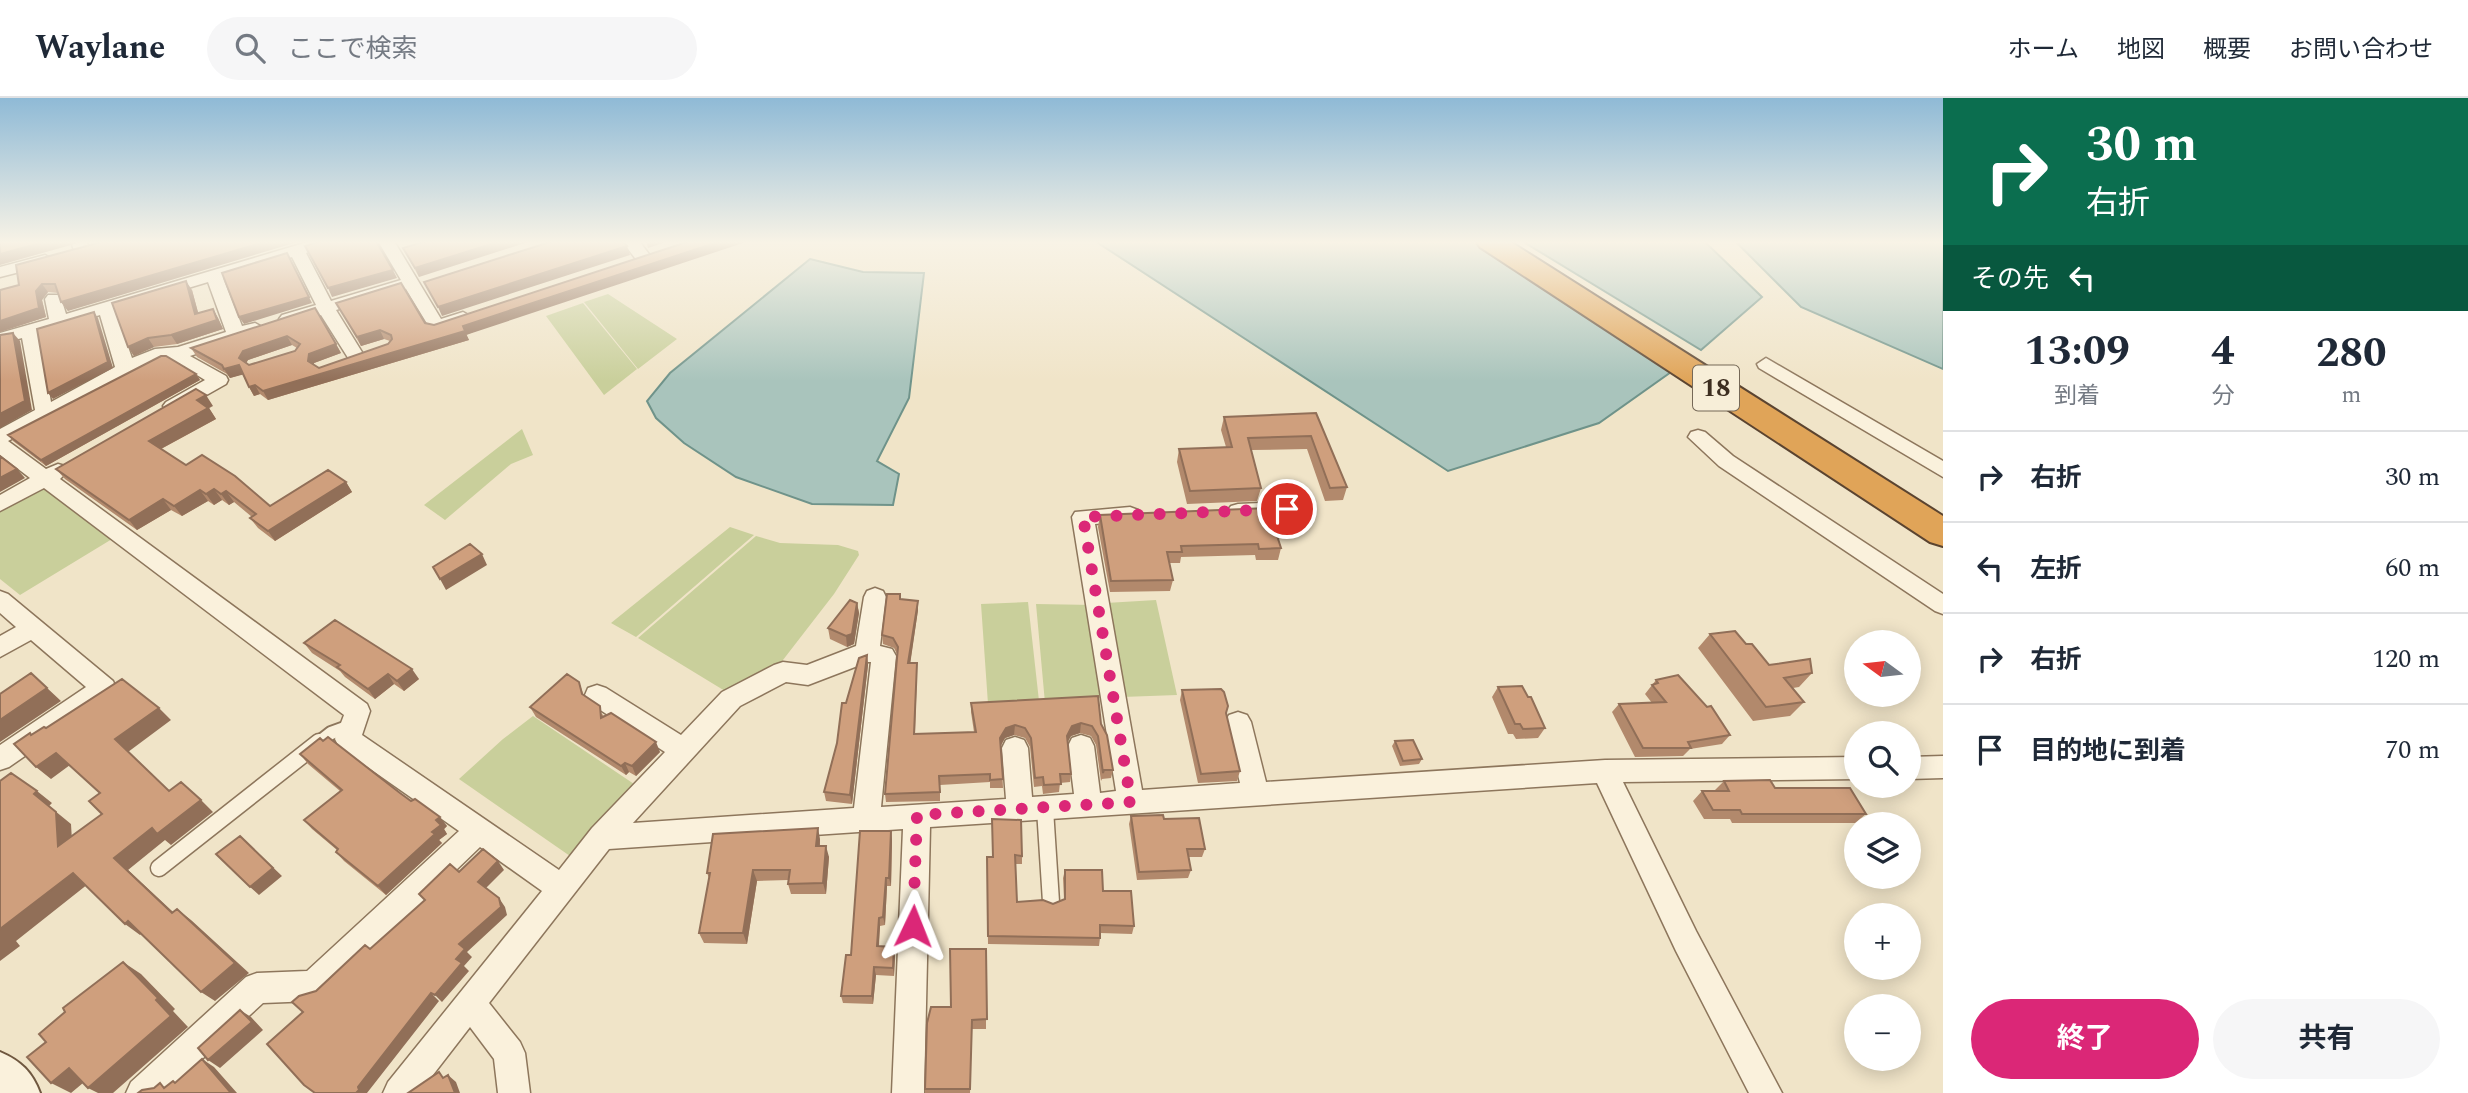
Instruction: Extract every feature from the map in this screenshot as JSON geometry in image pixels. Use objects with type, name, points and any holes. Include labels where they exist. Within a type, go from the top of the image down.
[{"type":"highway","name":"18","points":[[1565,287],[1814,442],[1943,515]]},
{"type":"highway","name":"18","points":[[1577,287],[1814,442],[1943,533]]},
{"type":"highway","name":"18","points":[[1814,442],[1943,504]]},
{"type":"highway","name":"18","points":[[1814,442],[1943,544]]},
{"type":"street","points":[[0,338],[106,308],[152,287]]},
{"type":"street","points":[[218,287],[236,334]]},
{"type":"street","points":[[318,287],[326,308],[356,357]]},
{"type":"street","points":[[0,437],[161,353],[180,353],[236,334],[258,334],[326,308],[404,287]]},
{"type":"street","points":[[419,287],[437,326],[476,313]]},
{"type":"street","points":[[54,299],[59,322]]},
{"type":"street","points":[[106,308],[124,370]]},
{"type":"street","points":[[30,331],[43,407],[47,412]]},
{"type":"street","points":[[334,365],[375,350]]},
{"type":"street","points":[[161,412],[219,380],[179,357],[180,353]]},
{"type":"street","points":[[1766,364],[1943,470]]},
{"type":"street","points":[[0,445],[47,477],[358,710],[348,739],[560,887]]},
{"type":"street","points":[[1704,448],[1943,605]]},
{"type":"street","points":[[0,503],[69,464]]},
{"type":"street","points":[[1219,511],[1287,509]]},
{"type":"street","points":[[1131,802],[1083,517],[1151,514]]},
{"type":"street","points":[[867,652],[875,597]]},
{"type":"street","points":[[0,600],[104,688],[0,759]]},
{"type":"street","points":[[0,648],[33,628]]},
{"type":"street","points":[[400,1093],[602,836],[731,699],[783,672],[808,675],[867,652],[884,656],[866,819]]},
{"type":"street","points":[[597,695],[682,748]]},
{"type":"street","points":[[1238,722],[1256,795]]},
{"type":"street","points":[[1081,746],[1088,805]]},
{"type":"street","points":[[1015,748],[1032,809]]},
{"type":"street","points":[[1921,768],[1943,767]]},
{"type":"street","points":[[602,836],[1605,771],[1844,768]]},
{"type":"street","points":[[1605,771],[1686,941],[1766,1093]]},
{"type":"street","points":[[908,1093],[917,815]]},
{"type":"street","points":[[142,1093],[257,988],[313,986],[478,831]]},
{"type":"street","points":[[470,1002],[509,1053],[508,1086]]},
{"type":"street","points":[[0,1075],[17,1093]]},
{"type":"lane","points":[[159,868],[331,733],[353,725]]},
{"type":"lane","points":[[1032,809],[1051,902]]},
{"type":"green space","points":[[608,294],[677,339],[638,369],[584,302]]},
{"type":"green space","points":[[583,303],[637,369],[604,395],[546,316]]},
{"type":"green space","points":[[522,429],[533,455],[511,464],[445,520],[424,505]]},
{"type":"green space","points":[[44,481],[117,536],[20,595],[0,579],[0,505]]},
{"type":"green space","points":[[730,527],[754,535],[636,637],[611,623]]},
{"type":"green space","points":[[756,536],[780,543],[838,545],[858,551],[859,555],[834,594],[776,669],[725,691],[638,638]]},
{"type":"green space","points":[[1156,600],[1177,695],[1122,697],[1106,603]]},
{"type":"green space","points":[[1028,602],[1039,701],[988,704],[981,604]]},
{"type":"green space","points":[[1036,604],[1094,605],[1108,697],[1045,703]]},
{"type":"green space","points":[[533,716],[634,784],[570,856],[459,779]]},
{"type":"water","points":[[775,287],[922,287],[909,398],[877,461],[899,474],[893,505],[812,504],[736,477],[684,443],[656,418],[647,401],[670,373]]},
{"type":"water","points":[[1166,287],[1544,287],[1671,372],[1599,423],[1448,471]]},
{"type":"water","points":[[1598,287],[1752,287],[1762,297],[1701,350]]},
{"type":"water","points":[[1781,287],[1943,287],[1943,369],[1801,307]]},
{"type":"building","points":[[39,287],[36,291],[39,308],[0,321],[0,290]]},
{"type":"building","points":[[56,287],[110,287],[61,302]]},
{"type":"building","points":[[164,287],[188,287],[195,314],[213,309],[217,320],[171,335],[148,338],[128,347],[112,303]]},
{"type":"building","points":[[228,287],[304,287],[309,297],[239,317]]},
{"type":"building","points":[[387,287],[404,287],[425,323],[434,325],[548,287],[580,287],[463,326],[465,331],[263,391],[255,385],[249,387],[239,365],[224,369],[222,365],[191,348],[315,308],[336,344],[309,354],[308,361],[319,368],[388,344],[392,339],[391,335],[380,330],[357,337],[336,303]],"holes":[[[287,336],[300,344],[295,351],[249,365],[239,358],[243,351]]]},
{"type":"building","points":[[427,287],[499,287],[438,307]]},
{"type":"building","points":[[94,312],[108,362],[48,393],[37,329]]},
{"type":"building","points":[[13,333],[25,401],[0,414],[0,335]]},
{"type":"building","points":[[161,356],[166,356],[196,374],[41,460],[8,435]]},
{"type":"building","points":[[196,389],[206,395],[197,400],[208,408],[149,441],[186,465],[202,455],[235,476],[270,506],[328,470],[346,482],[268,531],[250,518],[256,514],[226,491],[221,494],[214,489],[206,494],[200,490],[174,506],[163,499],[129,520],[56,469]]},
{"type":"building","points":[[1316,413],[1347,487],[1330,488],[1311,436],[1248,438],[1261,488],[1190,491],[1179,449],[1232,447],[1224,417]]},
{"type":"building","points":[[0,456],[17,469],[0,478]]},
{"type":"building","points":[[1268,508],[1281,548],[1259,549],[1258,544],[1181,546],[1182,552],[1167,552],[1173,580],[1111,581],[1100,515]]},
{"type":"building","points":[[470,544],[482,554],[440,579],[433,567]]},
{"type":"building","points":[[887,594],[900,594],[900,599],[918,601],[908,663],[917,663],[914,734],[976,732],[971,703],[1098,696],[1101,724],[1107,735],[1113,770],[1104,770],[1103,773],[1098,736],[1092,726],[1081,723],[1072,726],[1067,736],[1071,774],[1060,774],[1061,784],[1044,785],[1043,777],[1035,778],[1031,738],[1025,728],[1015,725],[1006,728],[1000,738],[1003,779],[990,780],[990,774],[939,776],[940,792],[885,794],[898,647],[893,638],[882,635]]},
{"type":"building","points":[[850,600],[857,603],[852,634],[846,636],[828,628]]},
{"type":"building","points":[[335,620],[412,669],[397,681],[388,674],[368,689],[337,667],[340,665],[304,643]]},
{"type":"building","points":[[1735,631],[1746,644],[1752,644],[1769,665],[1810,659],[1812,673],[1784,678],[1804,702],[1766,707],[1710,634]]},
{"type":"building","points":[[867,655],[850,795],[824,792],[837,743],[842,703],[846,703],[859,658]]},
{"type":"building","points":[[31,673],[47,688],[0,720],[0,694]]},
{"type":"building","points":[[567,674],[579,682],[582,694],[600,706],[601,718],[611,713],[656,742],[632,766],[625,763],[621,766],[530,707]]},
{"type":"building","points":[[1678,675],[1707,707],[1711,706],[1730,735],[1688,742],[1691,748],[1643,748],[1619,704],[1666,702],[1652,685],[1658,683],[1656,680]]},
{"type":"building","points":[[122,679],[159,708],[115,739],[169,791],[181,782],[201,800],[157,834],[152,828],[114,858],[172,913],[177,909],[235,963],[201,992],[128,921],[125,924],[73,873],[0,929],[0,781],[11,773],[37,791],[34,794],[56,812],[58,846],[102,814],[89,801],[100,793],[56,753],[36,767],[14,744],[30,733],[31,735],[46,728]]},
{"type":"building","points":[[1522,686],[1528,697],[1531,697],[1545,728],[1523,729],[1520,724],[1515,724],[1498,687]]},
{"type":"building","points":[[1221,689],[1228,706],[1226,713],[1240,771],[1201,774],[1182,690]]},
{"type":"building","points":[[328,737],[411,801],[415,799],[440,817],[436,820],[441,825],[432,832],[435,834],[378,886],[336,852],[338,849],[304,820],[342,790],[300,754],[320,738],[323,741]]},
{"type":"building","points":[[1413,740],[1422,759],[1403,761],[1395,741]]},
{"type":"building","points":[[1770,780],[1775,788],[1844,788],[1844,798],[1856,798],[1865,812],[1742,814],[1740,810],[1713,810],[1702,791],[1729,791],[1724,781]]},
{"type":"building","points":[[1163,815],[1164,819],[1199,818],[1205,849],[1187,849],[1191,870],[1139,872],[1131,816]]},
{"type":"building","points":[[992,819],[1021,820],[1022,856],[1015,855],[1017,902],[1043,900],[1053,904],[1065,899],[1065,870],[1102,870],[1103,891],[1131,891],[1134,926],[1100,925],[1100,938],[988,936],[987,857],[993,857]]},
{"type":"building","points":[[818,828],[816,846],[826,846],[823,883],[788,884],[790,870],[753,870],[743,933],[699,933],[710,873],[707,873],[713,834]]},
{"type":"building","points":[[860,831],[891,831],[889,878],[886,878],[883,917],[879,918],[877,946],[894,947],[893,968],[874,967],[872,996],[841,996],[846,955],[851,955]]},
{"type":"building","points":[[240,836],[273,868],[250,887],[216,854]]},
{"type":"building","points":[[483,849],[498,861],[478,882],[499,898],[501,907],[459,944],[465,949],[456,959],[462,963],[435,995],[431,993],[356,1093],[315,1093],[304,1085],[267,1044],[303,1012],[292,1002],[299,996],[316,991],[365,945],[370,949],[425,900],[419,894],[450,864],[459,872]]},
{"type":"building","points":[[950,949],[986,949],[987,1019],[972,1020],[970,1089],[925,1089],[927,1023],[931,1007],[951,1007]]},
{"type":"building","points":[[123,962],[158,998],[156,1000],[171,1016],[88,1088],[69,1068],[51,1083],[27,1057],[46,1042],[39,1034],[65,1012],[63,1008]]},
{"type":"building","points":[[240,1010],[252,1022],[208,1060],[198,1048]]},
{"type":"building","points":[[202,1059],[231,1093],[138,1093],[160,1083],[164,1088],[173,1081],[175,1083]]},
{"type":"building","points":[[439,1072],[443,1078],[448,1075],[455,1093],[408,1093]]},
{"type":"route","points":[[913,926],[917,815],[1131,802],[1083,517],[1287,509]]}]
